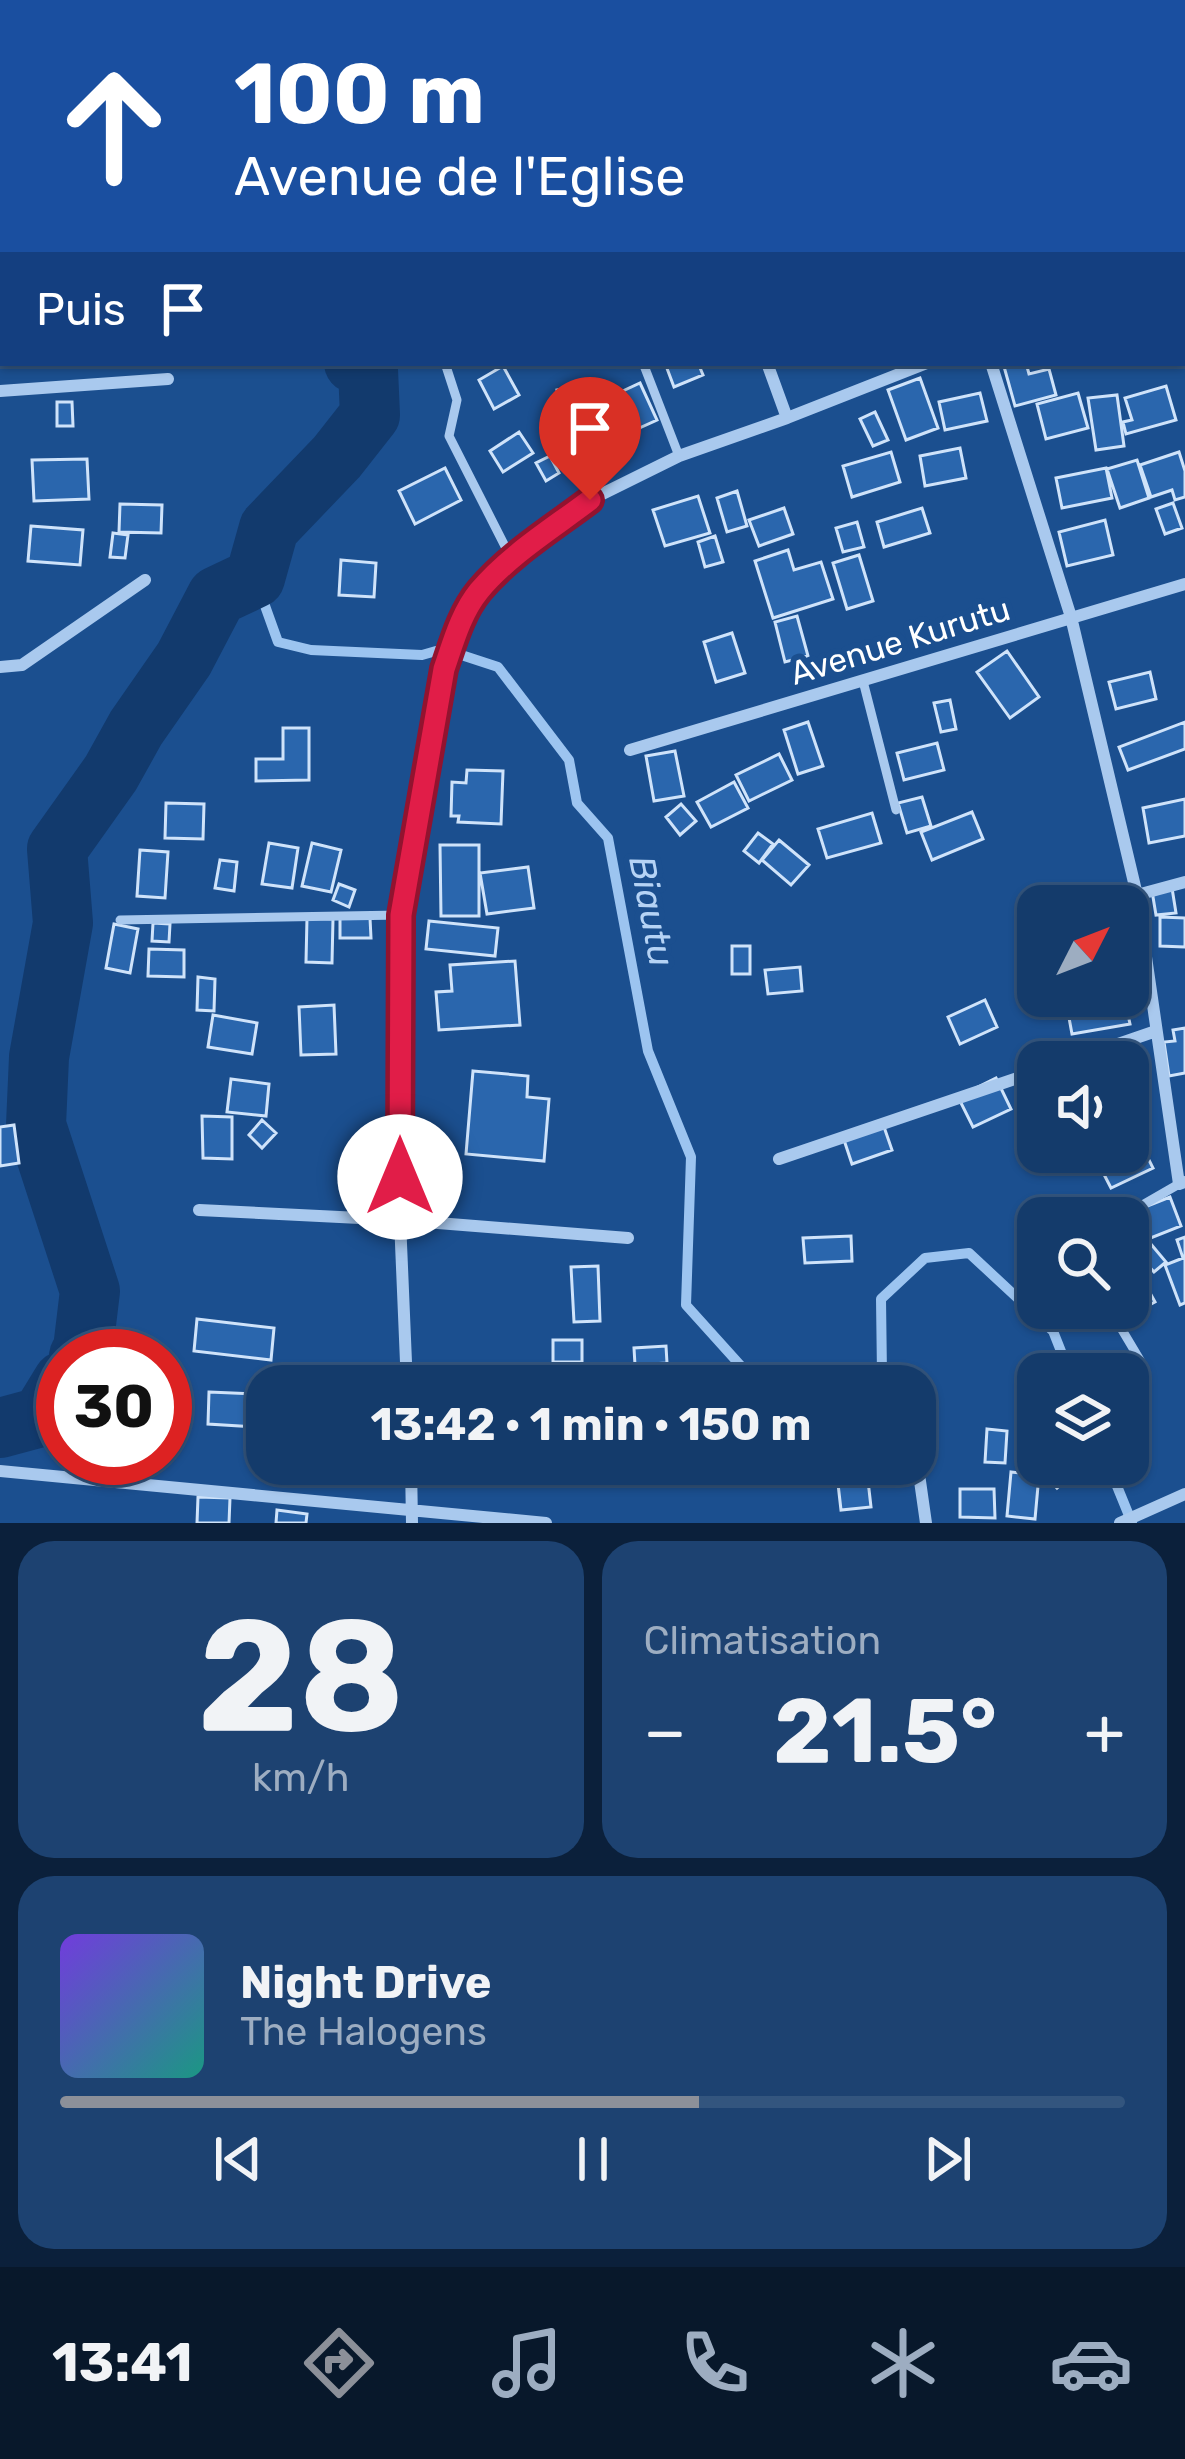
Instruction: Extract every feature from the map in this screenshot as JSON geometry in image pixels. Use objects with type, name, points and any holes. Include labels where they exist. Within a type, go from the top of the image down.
[{"type":"street","points":[[768,366],[787,418]]},
{"type":"street","points":[[406,1365],[400,1220],[401,915],[444,669],[456,634],[478,593],[512,560],[590,500],[679,456],[919,366]]},
{"type":"street","points":[[992,366],[1071,617],[1136,885]]},
{"type":"street","points":[[0,391],[169,379]]},
{"type":"street","points":[[0,667],[22,665],[145,580]]},
{"type":"street","name":"Avenue Kurutu","points":[[630,750],[1185,584]]},
{"type":"street","points":[[1149,892],[1185,882]]},
{"type":"street","points":[[1149,978],[1182,1183]]},
{"type":"street","points":[[1127,1041],[1156,1031]]},
{"type":"street","points":[[779,1159],[1017,1078]]},
{"type":"street","points":[[199,1210],[628,1238]]},
{"type":"street","points":[[0,1472],[412,1517],[547,1523]]},
{"type":"street","points":[[411,1485],[412,1517]]},
{"type":"street","points":[[921,1485],[926,1523]]},
{"type":"street","points":[[1120,1523],[1185,1494]]},
{"type":"lane","points":[[446,366],[458,400],[449,436],[512,560]]},
{"type":"lane","points":[[644,366],[679,456]]},
{"type":"lane","points":[[863,681],[896,810]]},
{"type":"lane","points":[[120,920],[401,915]]},
{"type":"lane","points":[[1149,1202],[1182,1183]]},
{"type":"building","points":[[503,366],[519,395],[494,409],[479,380]]},
{"type":"building","points":[[666,366],[699,366],[703,375],[674,387]]},
{"type":"building","points":[[1004,366],[1027,366],[1029,374],[1049,369],[1056,395],[1015,406]]},
{"type":"building","points":[[920,378],[938,428],[906,440],[888,390]]},
{"type":"building","points":[[598,382],[606,417],[565,426],[557,390]]},
{"type":"building","points":[[640,383],[657,420],[626,434],[608,398]]},
{"type":"building","points":[[1166,386],[1176,420],[1126,434],[1123,422],[1132,420],[1125,398]]},
{"type":"building","points":[[980,393],[987,421],[945,430],[939,402]]},
{"type":"building","points":[[1078,393],[1088,428],[1046,439],[1037,404]]},
{"type":"building","points":[[1117,395],[1124,446],[1096,450],[1088,398]]},
{"type":"building","points":[[57,402],[72,402],[73,426],[57,426]]},
{"type":"building","points":[[875,412],[888,440],[873,446],[860,419]]},
{"type":"building","points":[[519,432],[533,453],[503,472],[490,451]]},
{"type":"building","points":[[960,448],[966,478],[925,486],[920,456]]},
{"type":"building","points":[[891,452],[900,482],[852,497],[843,466]]},
{"type":"building","points":[[1179,452],[1185,497],[1175,500],[1172,490],[1151,497],[1140,465]]},
{"type":"building","points":[[550,456],[559,473],[546,481],[536,463]]},
{"type":"building","points":[[87,459],[89,499],[34,501],[32,460]]},
{"type":"building","points":[[1137,460],[1149,498],[1120,508],[1107,469]]},
{"type":"building","points":[[445,468],[461,500],[415,524],[399,491]]},
{"type":"building","points":[[1106,468],[1112,498],[1062,508],[1056,478]]},
{"type":"building","points":[[737,491],[747,526],[727,532],[717,498]]},
{"type":"building","points":[[698,496],[710,533],[665,546],[653,510]]},
{"type":"building","points":[[1173,503],[1182,528],[1165,534],[1156,509]]},
{"type":"building","points":[[120,504],[162,505],[161,533],[119,532]]},
{"type":"building","points":[[784,508],[793,534],[759,546],[749,520]]},
{"type":"building","points":[[922,508],[930,533],[884,547],[877,522]]},
{"type":"building","points":[[1105,520],[1113,555],[1067,566],[1059,532]]},
{"type":"building","points":[[857,522],[864,547],[843,552],[836,528]]},
{"type":"building","points":[[31,526],[83,530],[80,565],[28,561]]},
{"type":"building","points":[[113,533],[128,535],[125,558],[110,557]]},
{"type":"building","points":[[715,536],[723,562],[705,567],[698,542]]},
{"type":"building","points":[[788,550],[794,570],[821,562],[833,599],[773,618],[755,561]]},
{"type":"building","points":[[859,555],[873,601],[847,609],[833,563]]},
{"type":"building","points":[[341,560],[376,563],[374,597],[339,595]]},
{"type":"building","points":[[797,616],[808,656],[785,662],[775,622]]},
{"type":"building","points":[[732,633],[745,673],[716,682],[704,642]]},
{"type":"building","points":[[1007,651],[1039,697],[1010,718],[977,672]]},
{"type":"building","points":[[1150,672],[1156,699],[1116,709],[1109,682]]},
{"type":"building","points":[[950,700],[956,729],[941,732],[934,703]]},
{"type":"building","points":[[808,722],[823,766],[798,774],[784,730]]},
{"type":"building","points":[[1185,722],[1185,749],[1128,770],[1119,747]]},
{"type":"building","points":[[283,728],[309,728],[309,780],[256,781],[256,759],[283,759]]},
{"type":"building","points":[[937,743],[944,770],[904,780],[897,753]]},
{"type":"building","points":[[675,751],[684,796],[654,801],[646,756]]},
{"type":"building","points":[[779,754],[792,780],[749,801],[736,775]]},
{"type":"building","points":[[467,770],[503,771],[501,824],[458,822],[459,816],[451,816],[452,782],[466,783]]},
{"type":"building","points":[[734,782],[748,808],[711,827],[697,802]]},
{"type":"building","points":[[922,797],[931,826],[907,833],[898,803]]},
{"type":"building","points":[[1185,799],[1185,836],[1149,843],[1143,808]]},
{"type":"building","points":[[166,803],[204,804],[203,839],[165,838]]},
{"type":"building","points":[[681,804],[696,821],[680,835],[666,817]]},
{"type":"building","points":[[972,812],[983,839],[932,860],[921,832]]},
{"type":"building","points":[[872,813],[881,843],[827,858],[818,829]]},
{"type":"building","points":[[758,833],[773,844],[759,863],[744,851]]},
{"type":"building","points":[[779,840],[809,865],[791,885],[762,860]]},
{"type":"building","points":[[269,843],[298,848],[292,888],[262,884]]},
{"type":"building","points":[[312,843],[341,850],[331,892],[302,886]]},
{"type":"building","points":[[440,845],[479,845],[479,916],[441,916]]},
{"type":"building","points":[[140,850],[168,852],[165,898],[137,896]]},
{"type":"building","points":[[220,860],[237,862],[234,891],[215,888]]},
{"type":"building","points":[[528,867],[534,908],[487,914],[480,873]]},
{"type":"building","points":[[339,884],[355,890],[349,907],[333,900]]},
{"type":"building","points":[[1172,888],[1176,913],[1156,915],[1152,891]]},
{"type":"building","points":[[1160,917],[1185,918],[1185,947],[1160,946]]},
{"type":"building","points":[[307,918],[333,919],[332,963],[306,962]]},
{"type":"building","points":[[340,918],[370,918],[371,938],[340,938]]},
{"type":"building","points":[[429,921],[498,928],[495,956],[426,949]]},
{"type":"building","points":[[153,923],[170,924],[169,942],[152,941]]},
{"type":"building","points":[[114,924],[138,929],[130,973],[106,968]]},
{"type":"building","points":[[732,946],[750,946],[750,974],[732,974]]},
{"type":"building","points":[[149,949],[184,950],[184,977],[148,976]]},
{"type":"building","points":[[515,961],[520,1025],[439,1030],[436,992],[452,991],[450,965]]},
{"type":"building","points":[[800,967],[802,991],[768,994],[765,970]]},
{"type":"building","points":[[198,977],[215,979],[214,1011],[197,1010]]},
{"type":"building","points":[[985,1000],[997,1027],[960,1044],[948,1017]]},
{"type":"building","points":[[334,1005],[336,1054],[301,1055],[299,1007]]},
{"type":"building","points":[[213,1015],[257,1023],[252,1054],[208,1047]]},
{"type":"building","points":[[1069,1017],[1128,1017],[1130,1024],[1072,1034]]},
{"type":"building","points":[[1185,1028],[1185,1073],[1169,1076],[1164,1042],[1175,1041],[1173,1030]]},
{"type":"building","points":[[473,1071],[528,1076],[527,1097],[549,1099],[544,1161],[466,1154]]},
{"type":"building","points":[[996,1078],[1011,1109],[973,1127],[958,1097]]},
{"type":"building","points":[[231,1079],[269,1084],[266,1116],[227,1112]]},
{"type":"building","points":[[202,1116],[232,1117],[232,1159],[203,1158]]},
{"type":"building","points":[[262,1120],[276,1133],[262,1148],[249,1135]]},
{"type":"building","points":[[883,1124],[892,1150],[852,1164],[843,1137]]},
{"type":"building","points":[[14,1125],[19,1163],[0,1166],[0,1127]]},
{"type":"building","points":[[1103,1173],[1142,1173],[1111,1188]]},
{"type":"building","points":[[1170,1197],[1181,1226],[1149,1239],[1149,1205]]},
{"type":"building","points":[[851,1236],[852,1261],[805,1263],[803,1238]]},
{"type":"building","points":[[1185,1237],[1185,1303],[1180,1305],[1165,1265],[1183,1258],[1177,1240]]},
{"type":"building","points":[[1149,1244],[1166,1262],[1154,1272],[1149,1266]]},
{"type":"building","points":[[598,1266],[600,1321],[574,1322],[571,1267]]},
{"type":"building","points":[[197,1319],[274,1328],[271,1360],[194,1351]]},
{"type":"building","points":[[553,1340],[582,1340],[582,1362],[553,1362]]},
{"type":"building","points":[[666,1346],[667,1363],[635,1365],[634,1348]]},
{"type":"building","points":[[209,1392],[246,1393],[246,1426],[208,1424]]},
{"type":"building","points":[[987,1429],[1007,1431],[1005,1463],[985,1462]]},
{"type":"building","points":[[1011,1472],[1017,1473],[1017,1485],[1038,1485],[1035,1519],[1007,1516]]},
{"type":"building","points":[[838,1485],[868,1485],[871,1507],[841,1510]]},
{"type":"building","points":[[960,1489],[994,1489],[995,1518],[960,1517]]},
{"type":"building","points":[[198,1497],[230,1498],[229,1523],[197,1523]]},
{"type":"building","points":[[277,1510],[307,1514],[306,1523],[276,1523]]},
{"type":"waterway","points":[[85,1329],[90,1291],[36,1125],[39,1057],[63,923],[57,849],[184,659],[217,596],[255,578],[269,528],[370,415],[368,370],[360,366]]},
{"type":"waterway","name":"Biautu","points":[[255,578],[278,642],[311,650],[422,655],[443,649],[498,667],[569,760],[577,803],[608,838],[648,1051],[691,1157],[686,1305],[740,1365]]},
{"type":"waterway","name":"Biautu","points":[[882,1365],[881,1299],[925,1258],[969,1253],[1053,1331],[1062,1353]]},
{"type":"waterway","points":[[0,1428],[36,1418]]},
{"type":"waterway","name":"Biautu","points":[[1117,1485],[1132,1523]]},
{"type":"route","points":[[400,1177],[401,915],[444,669],[478,593],[512,560],[590,500]]}]
